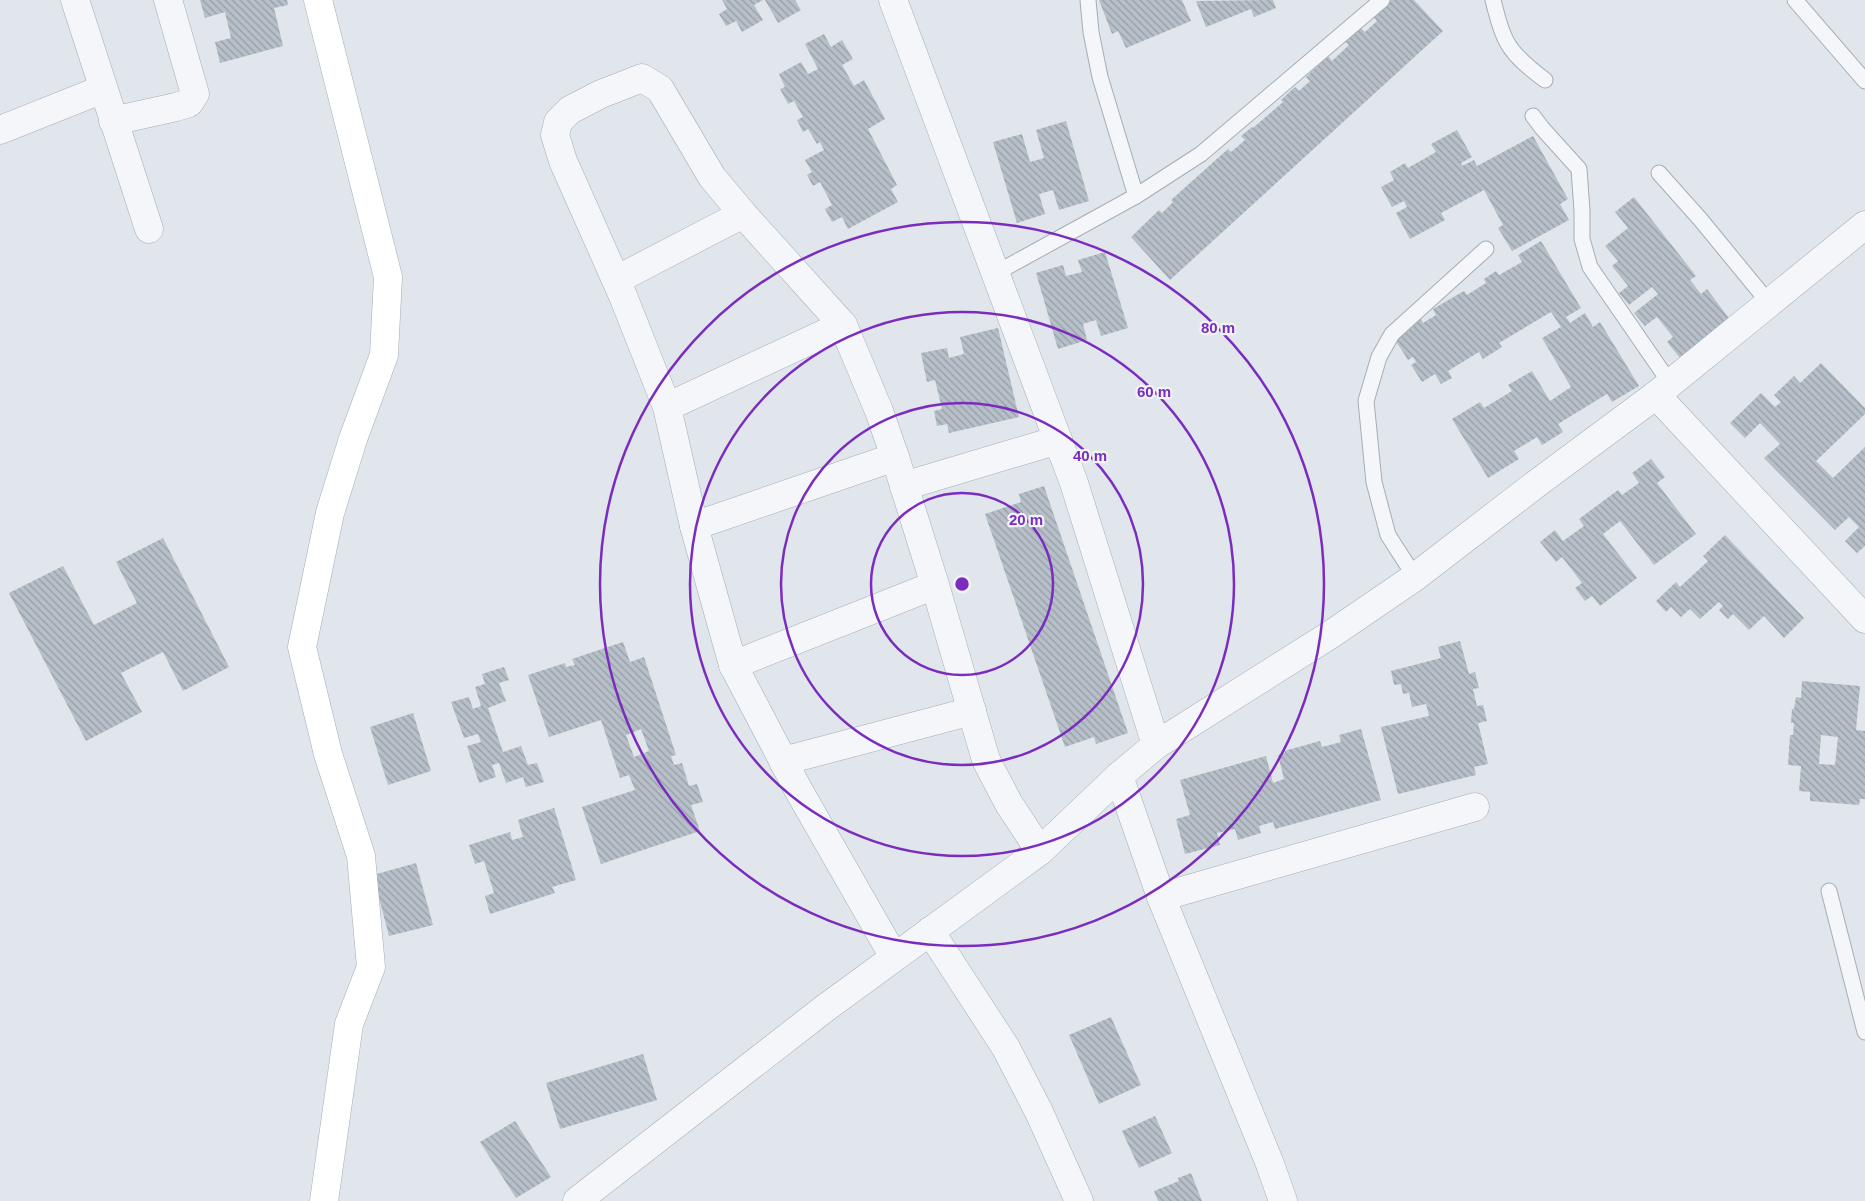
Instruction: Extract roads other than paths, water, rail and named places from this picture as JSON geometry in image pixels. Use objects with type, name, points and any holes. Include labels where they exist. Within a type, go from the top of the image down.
[{"type":"street","points":[[75,0],[149,229]]},
{"type":"street","points":[[113,121],[176,107],[189,102],[195,94],[168,0]]},
{"type":"street","points":[[318,0],[388,277],[384,355],[353,439],[330,513],[302,647],[328,754],[361,856],[370,967],[349,1024],[324,1201]]},
{"type":"street","points":[[893,0],[1074,483],[1156,745]]},
{"type":"street","points":[[894,957],[783,761],[733,664],[694,526],[667,407],[616,280],[563,160],[555,135],[558,122],[570,110],[601,94],[642,78],[660,89],[712,177],[843,325],[879,411],[895,457],[986,760],[1009,804],[1040,851]]},
{"type":"street","points":[[0,130],[103,89]]},
{"type":"street","points":[[616,280],[743,214]]},
{"type":"street","points":[[577,1201],[824,1009],[1040,851],[1119,776],[1156,745],[1330,636],[1416,578],[1536,484],[1663,389],[1865,226]]},
{"type":"street","points":[[667,407],[843,325]]},
{"type":"street","points":[[1663,389],[1865,619]]},
{"type":"street","points":[[904,486],[1058,440]]},
{"type":"street","points":[[694,526],[895,457]]},
{"type":"street","points":[[733,664],[935,585]]},
{"type":"street","points":[[783,761],[972,712]]},
{"type":"street","points":[[1119,776],[1161,897],[1270,1164],[1282,1201]]},
{"type":"street","points":[[1161,897],[1475,807]]},
{"type":"street","points":[[930,931],[1006,1048],[1039,1112],[1079,1201]]},
{"type":"lane","points":[[1088,0],[1091,32],[1100,77],[1136,196]]},
{"type":"lane","points":[[996,273],[1136,196],[1201,154],[1382,0]]},
{"type":"lane","points":[[1493,0],[1501,33],[1512,53],[1545,80]]},
{"type":"lane","points":[[1795,0],[1865,81]]},
{"type":"lane","points":[[1534,116],[1542,128],[1579,169],[1582,239],[1590,267],[1663,389]]},
{"type":"lane","points":[[1659,173],[1700,219],[1769,303]]},
{"type":"lane","points":[[1416,578],[1388,536],[1374,482],[1366,401],[1379,357],[1392,334],[1486,250]]},
{"type":"lane","points":[[1829,890],[1865,1032]]}]
